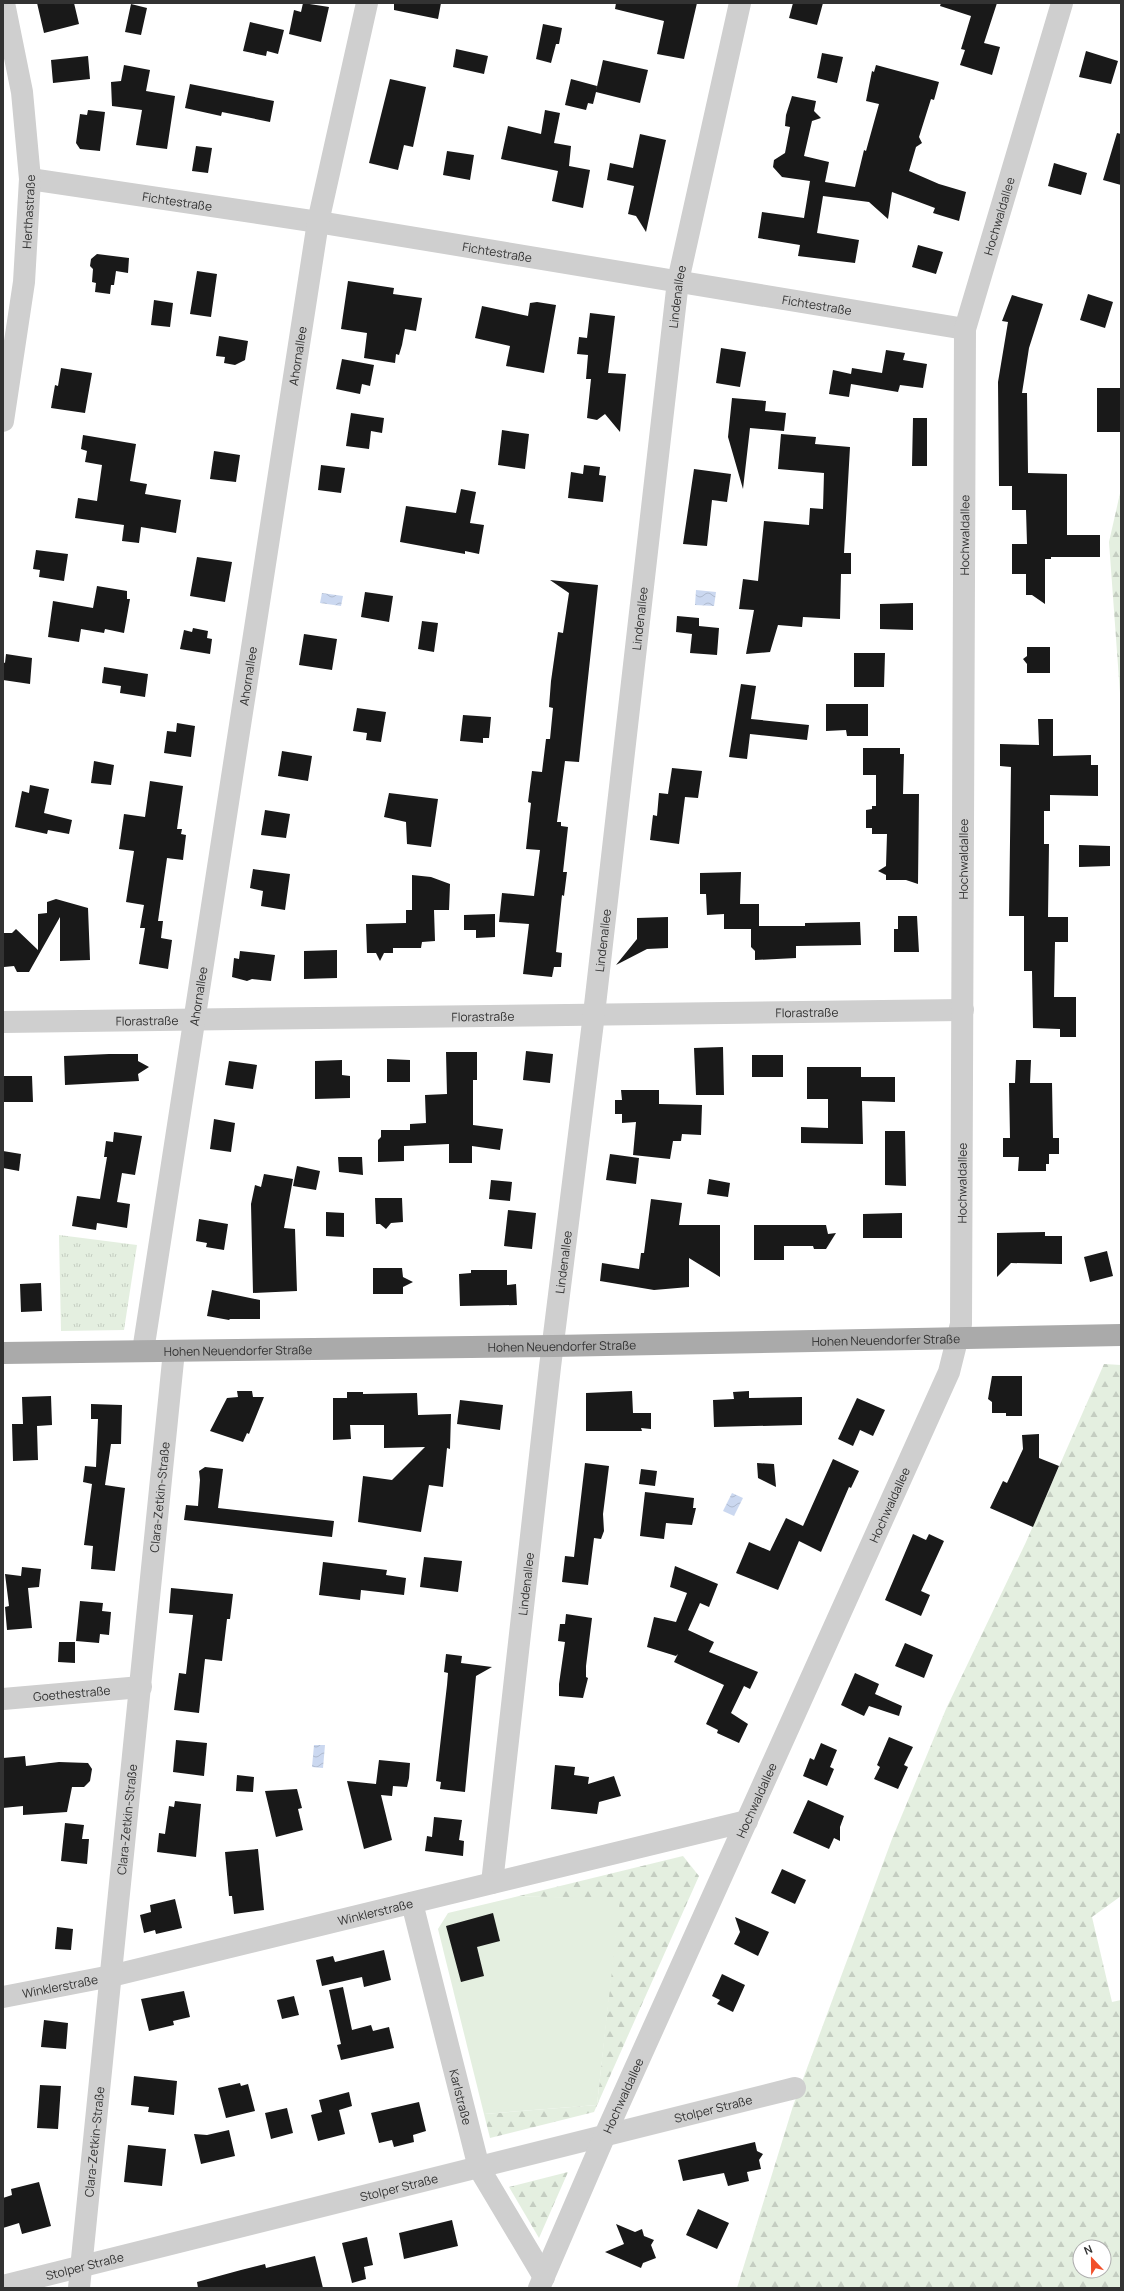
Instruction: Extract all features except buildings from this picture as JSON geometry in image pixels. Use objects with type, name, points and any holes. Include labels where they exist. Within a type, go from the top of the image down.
[{"type":"main road","name":"Hohen Neuendorfer Straße","points":[[3,1353],[553,1346],[1121,1335]]},
{"type":"street","name":"Herthastraße","points":[[3,421],[24,282],[30,179],[22,92],[4,3]]},
{"type":"street","name":"Ahornallee","points":[[143,1351],[144,1335],[195,1018],[318,222],[367,3]]},
{"type":"street","name":"Lindenallee","points":[[492,1883],[553,1346],[594,1014],[678,282],[740,3]]},
{"type":"street","name":"Hochwaldallee","points":[[541,2283],[605,2135],[950,1372],[959,1338],[961,1324],[963,1010],[965,329],[1062,3]]},
{"type":"street","name":"Fichtestraße","points":[[30,179],[318,222],[965,329]]},
{"type":"street","name":"Florastraße","points":[[3,1022],[195,1018],[963,1010]]},
{"type":"street","name":"Clara-Zetkin-Straße","points":[[79,2288],[174,1351]]},
{"type":"street","name":"Goethestraße","points":[[3,1699],[140,1687]]},
{"type":"street","name":"Winklerstraße","points":[[3,1997],[111,1976],[747,1821]]},
{"type":"street","name":"Karlstraße","points":[[412,1903],[479,2168],[541,2283]]},
{"type":"street","name":"Stolper Straße","points":[[3,2286],[795,2088]]},
{"type":"green space","points":[[1121,489],[1121,707],[1109,542]]},
{"type":"green space","points":[[59,1235],[137,1245],[124,1330],[61,1331]]},
{"type":"green space","points":[[1104,1364],[1121,1365],[1121,1896],[1092,1917],[1112,2002],[1121,2000],[1121,2288],[737,2288],[793,2106],[892,1839],[946,1709],[1026,1542]]},
{"type":"green space","points":[[683,1856],[699,1876],[594,2112],[490,2138],[484,2114],[597,2105],[619,1900],[519,1896]]},
{"type":"green space","points":[[519,1896],[620,1899],[597,2105],[484,2114],[438,1929],[448,1913]]},
{"type":"green space","points":[[568,2172],[539,2238],[509,2187]]},
{"type":"water","points":[[696,590],[716,592],[714,606],[695,605]]},
{"type":"water","points":[[322,593],[343,596],[341,606],[320,603]]},
{"type":"water","points":[[732,1493],[743,1498],[734,1516],[723,1511]]},
{"type":"water","points":[[314,1745],[325,1745],[323,1768],[312,1767]]}]
